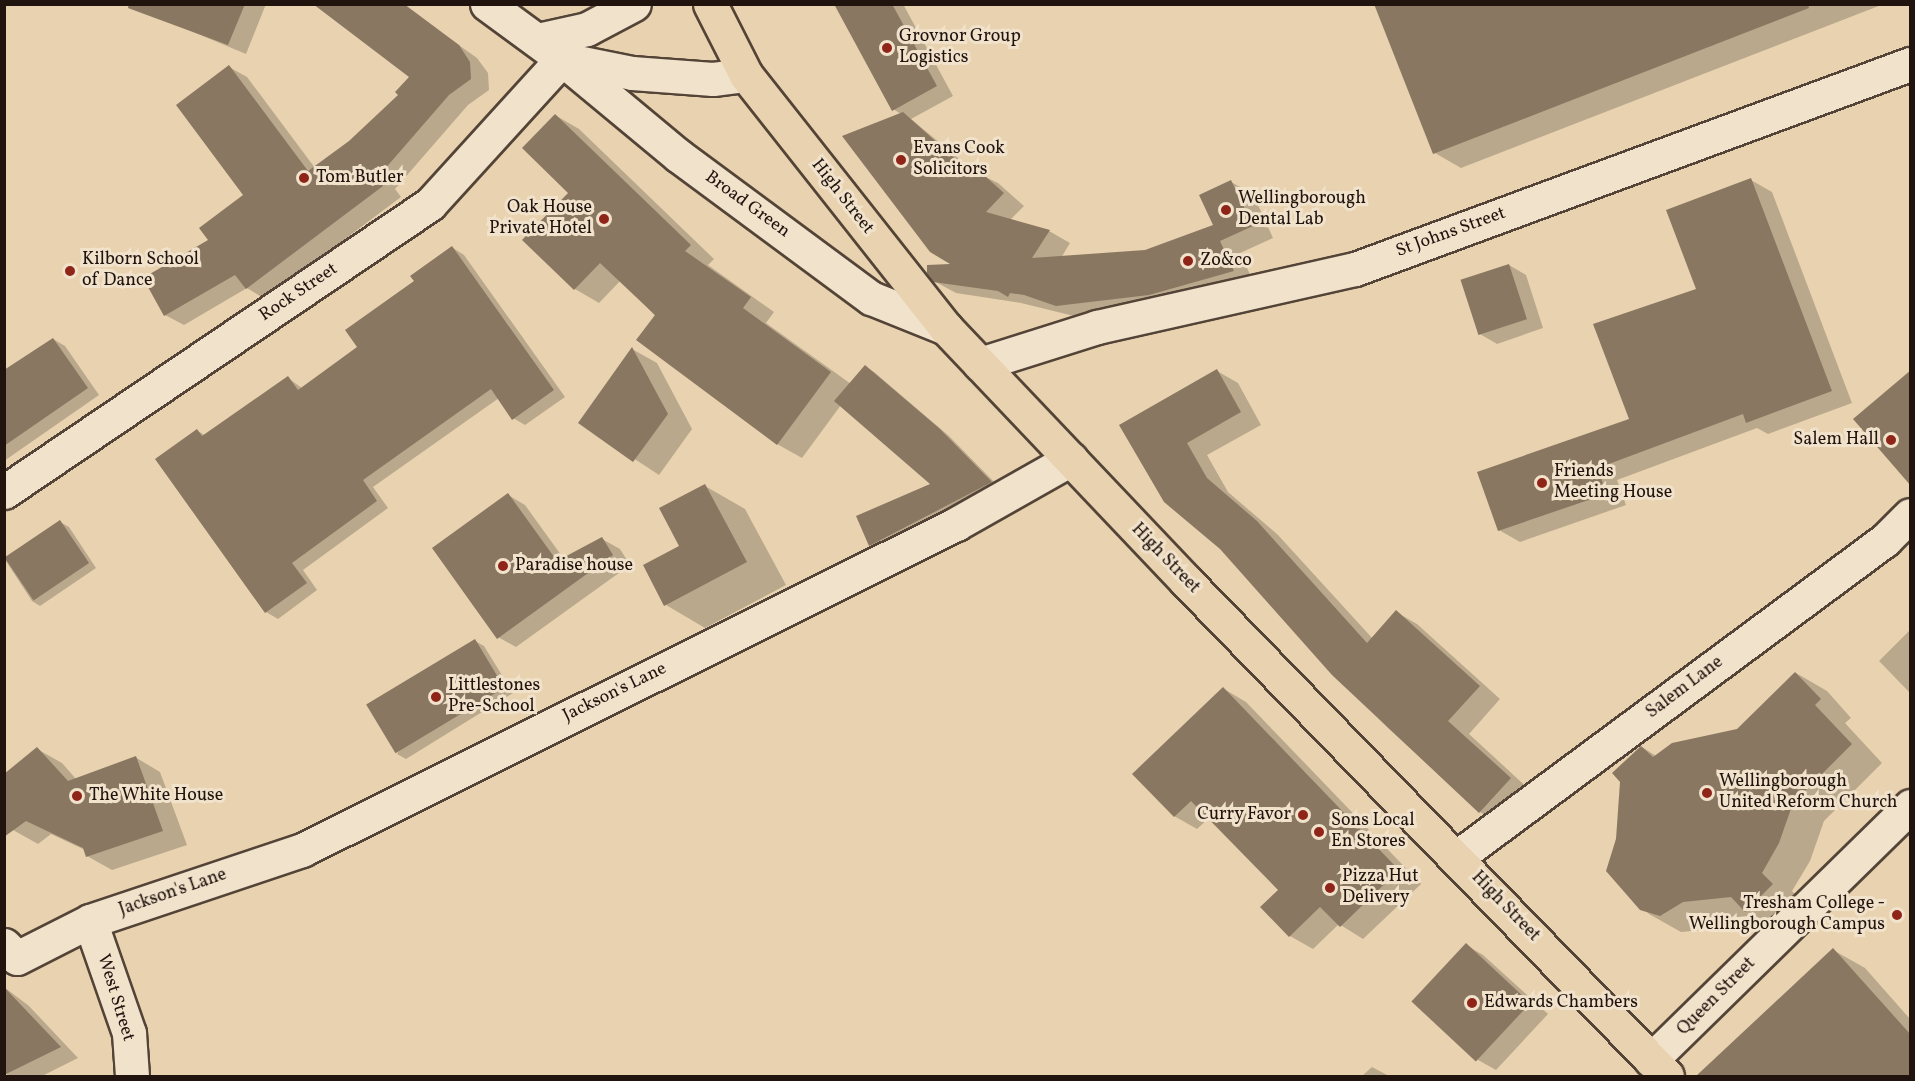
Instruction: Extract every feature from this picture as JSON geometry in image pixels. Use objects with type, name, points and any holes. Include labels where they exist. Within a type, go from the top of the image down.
[{"type":"main road","name":"High Street","points":[[710,4],[746,75],[946,328],[1659,1068]]},
{"type":"street","name":"Broad Green","points":[[487,4],[550,49],[679,156],[871,298],[946,328]]},
{"type":"street","points":[[550,49],[634,4]]},
{"type":"street","name":"Broad Green","points":[[550,49],[632,73],[713,79],[746,75]]},
{"type":"street","name":"Rock Street","points":[[4,492],[430,204],[550,49]]},
{"type":"street","name":"St Johns Street","points":[[980,364],[1097,327],[1355,269],[1911,64]]},
{"type":"street","name":"Jackson's Lane","points":[[10,952],[90,921],[302,850],[956,524],[1071,459]]},
{"type":"street","name":"Salem Lane","points":[[1457,857],[1885,540],[1911,515]]},
{"type":"street","name":"Queen Street","points":[[1659,1068],[1911,806]]},
{"type":"street","name":"West Street","points":[[90,921],[129,1033],[132,1077]]},
{"type":"building","points":[[129,4],[245,4],[228,45],[128,8]]},
{"type":"building","points":[[313,4],[404,4],[459,45],[470,62],[471,79],[449,95],[377,178],[383,186],[246,289],[235,275],[164,316],[143,278],[208,240],[199,228],[243,195],[176,105],[229,65],[308,171],[349,141],[398,95],[395,92],[409,77]]},
{"type":"building","name":"Grovnor Group Logistics","points":[[834,4],[892,4],[937,86],[892,111]]},
{"type":"building","points":[[1374,4],[1808,4],[1809,8],[1433,154]]},
{"type":"building","points":[[903,112],[971,173],[976,168],[1004,193],[986,212],[1050,230],[1032,258],[1145,250],[1213,225],[1199,195],[1231,180],[1253,226],[1220,241],[1234,271],[1149,295],[1056,306],[1024,295],[1010,293],[1008,297],[998,291],[933,282],[927,273],[927,265],[950,264],[930,252],[842,136]]},
{"type":"building","points":[[555,114],[691,245],[685,251],[751,297],[743,308],[831,372],[777,445],[636,340],[655,315],[600,263],[574,290],[522,240],[568,193],[522,148]]},
{"type":"building","points":[[1751,178],[1832,391],[1746,423],[1743,414],[1598,468],[1606,494],[1498,531],[1477,472],[1629,419],[1593,324],[1696,289],[1666,210]]},
{"type":"building","points":[[452,246],[554,390],[512,420],[491,389],[363,480],[377,501],[292,563],[307,583],[265,613],[155,459],[197,429],[202,436],[288,376],[298,390],[357,347],[345,330],[414,281],[410,276]]},
{"type":"building","points":[[1509,264],[1527,319],[1478,335],[1460,280]]},
{"type":"building","points":[[53,338],[88,388],[4,446],[4,370]]},
{"type":"building","points":[[632,347],[668,414],[633,462],[578,423]]},
{"type":"building","points":[[865,365],[940,429],[992,482],[869,546],[856,516],[930,484],[834,401]]},
{"type":"building","points":[[1217,369],[1241,412],[1187,443],[1207,478],[1257,521],[1367,643],[1396,610],[1480,686],[1448,721],[1511,778],[1479,813],[1332,675],[1220,549],[1164,502],[1119,425]]},
{"type":"building","name":"Salem Hall","points":[[1911,370],[1911,486],[1853,419]]},
{"type":"building","points":[[705,484],[747,562],[664,606],[643,565],[679,546],[659,508]]},
{"type":"building","name":"Paradise house","points":[[508,493],[557,561],[602,537],[613,555],[497,639],[432,548]]},
{"type":"building","points":[[60,520],[89,563],[34,601],[4,557]]},
{"type":"building","name":"Littlestones Pre-School","points":[[475,639],[504,688],[395,753],[366,704]]},
{"type":"building","name":"Wellingborough United Reform Church","points":[[1795,672],[1821,699],[1815,705],[1852,744],[1793,803],[1779,843],[1762,873],[1773,884],[1745,912],[1731,897],[1683,902],[1660,916],[1640,910],[1606,871],[1616,839],[1620,782],[1612,773],[1641,746],[1653,757],[1672,743],[1737,729]]},
{"type":"building","points":[[1223,687],[1399,870],[1340,927],[1320,907],[1289,937],[1260,907],[1278,890],[1191,801],[1174,817],[1132,774]]},
{"type":"building","name":"The White House","points":[[37,747],[68,781],[136,756],[163,831],[86,857],[83,848],[26,821],[4,837],[4,774]]},
{"type":"building","name":"Edwards Chambers","points":[[1466,943],[1530,1003],[1476,1062],[1411,1002]]},
{"type":"building","points":[[1833,948],[1911,1035],[1911,1077],[1695,1077]]},
{"type":"building","points":[[4,987],[61,1047],[4,1075]]},
{"type":"place","name":"Grovnor Group Logistics","points":[[887,48]]},
{"type":"place","name":"Evans Cook Solicitors","points":[[901,160]]},
{"type":"place","name":"Tom Butler","points":[[304,178]]},
{"type":"place","name":"Wellingborough Dental Lab","points":[[1226,210]]},
{"type":"place","name":"Oak House Private Hotel","points":[[604,219]]},
{"type":"place","name":"Zo&co","points":[[1188,261]]},
{"type":"place","name":"Kilborn School of Dance","points":[[70,271]]},
{"type":"place","name":"Salem Hall","points":[[1891,440]]},
{"type":"place","name":"Friends Meeting House","points":[[1542,483]]},
{"type":"place","name":"Paradise house","points":[[503,566]]},
{"type":"place","name":"Littlestones Pre-School","points":[[436,697]]},
{"type":"place","name":"Wellingborough United Reform Church","points":[[1707,793]]},
{"type":"place","name":"The White House","points":[[77,796]]},
{"type":"place","name":"Curry Favor","points":[[1303,815]]},
{"type":"place","name":"Sons Local En Stores","points":[[1319,832]]},
{"type":"place","name":"Pizza Hut Delivery","points":[[1330,888]]},
{"type":"place","name":"Tresham College - Wellingborough Campus","points":[[1897,915]]},
{"type":"place","name":"Edwards Chambers","points":[[1472,1003]]}]
